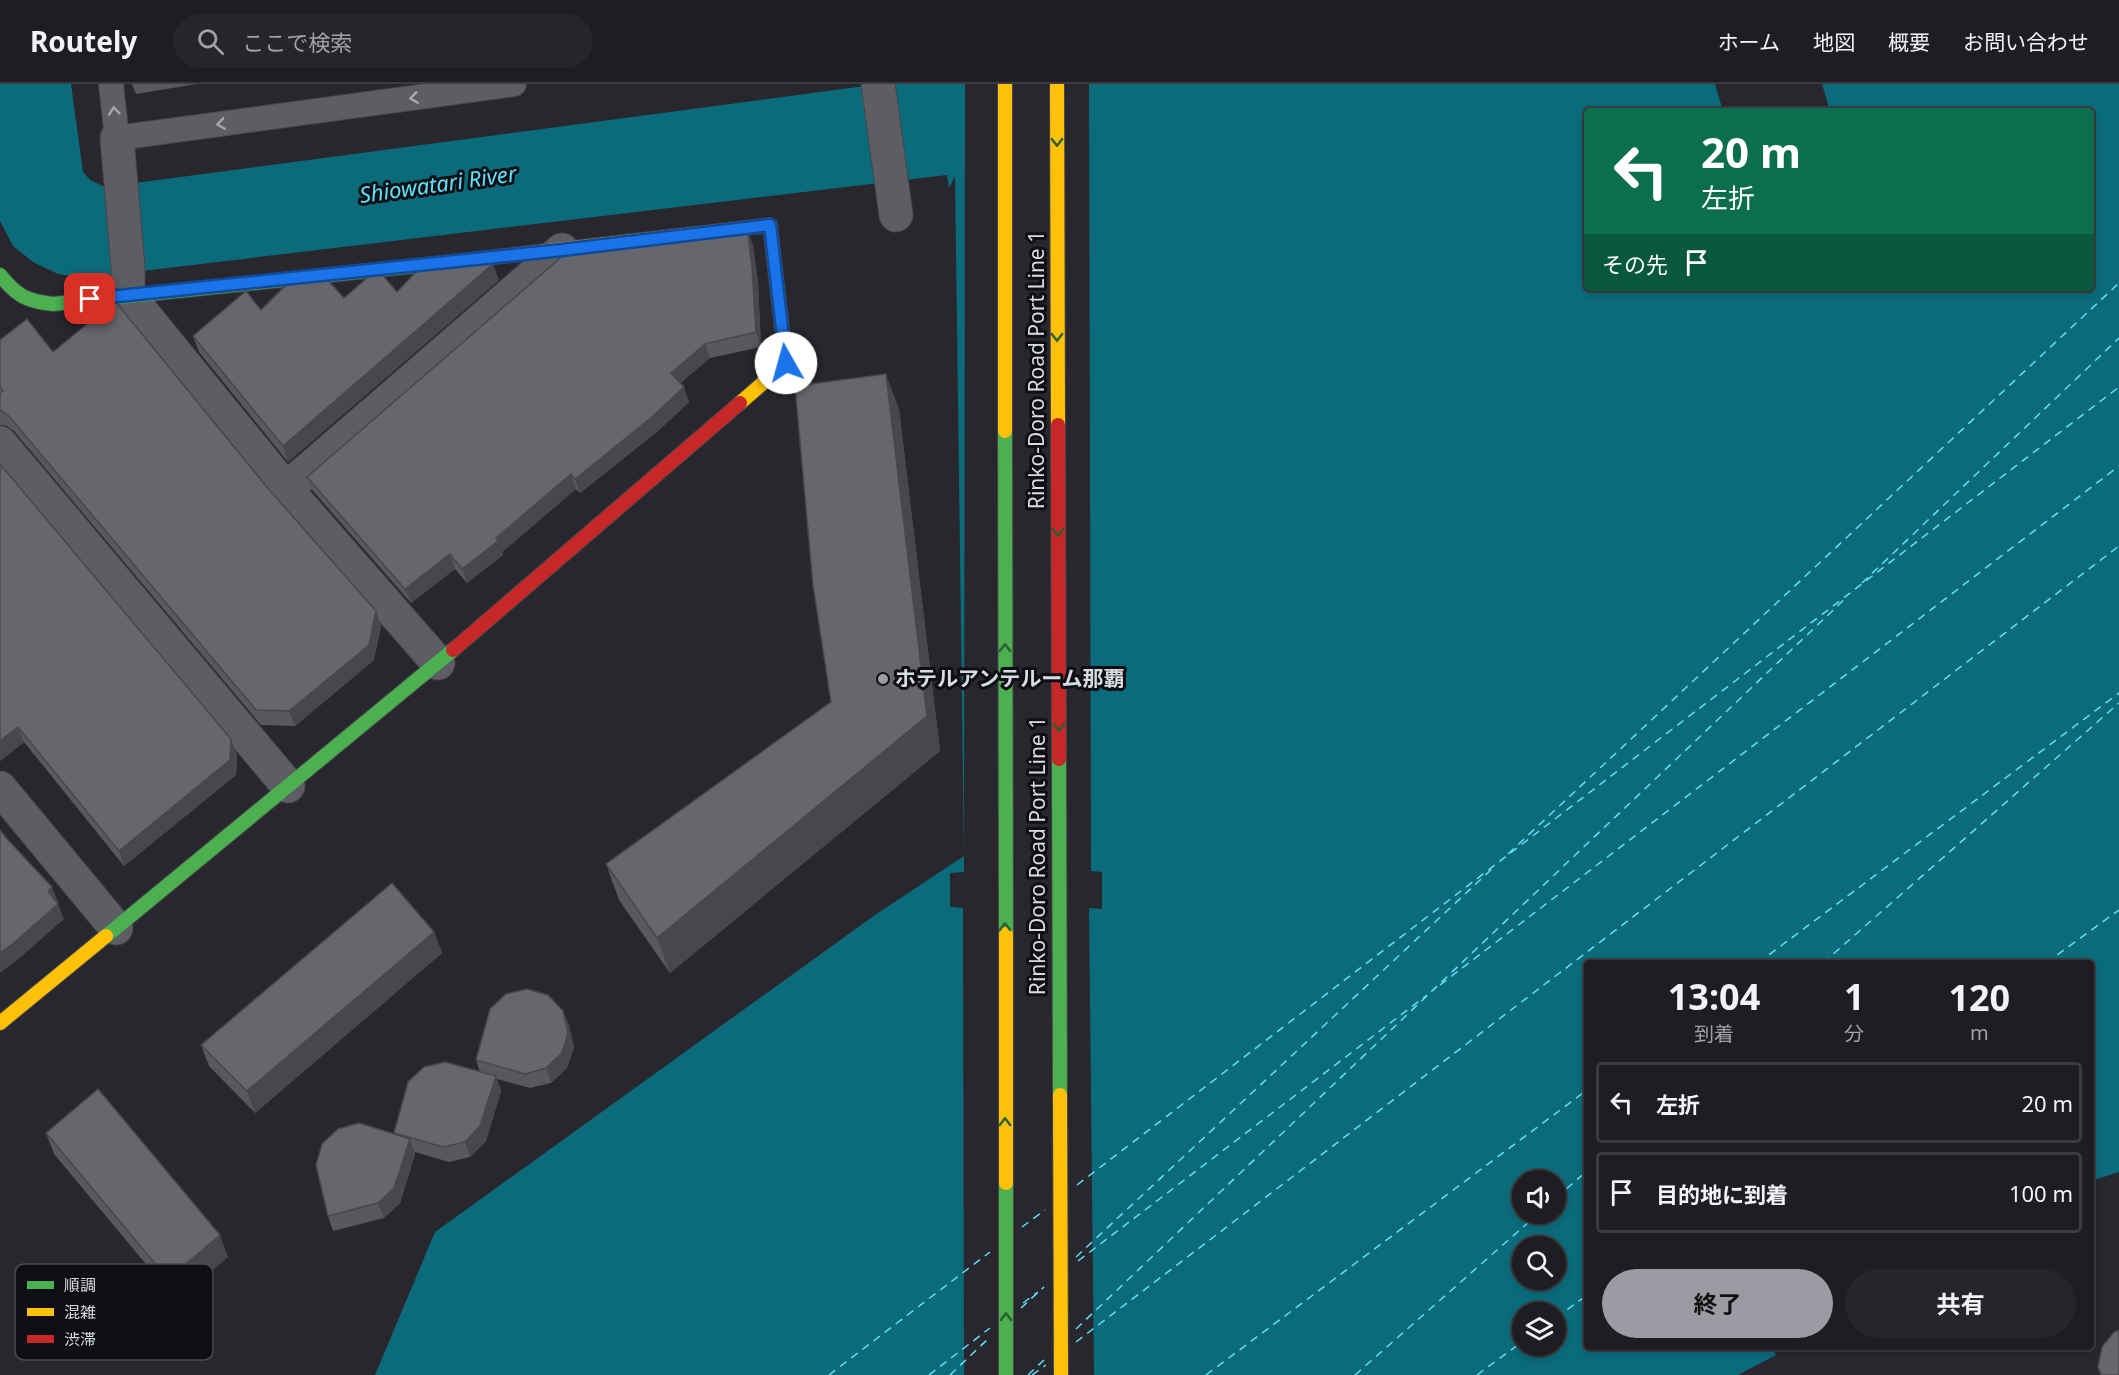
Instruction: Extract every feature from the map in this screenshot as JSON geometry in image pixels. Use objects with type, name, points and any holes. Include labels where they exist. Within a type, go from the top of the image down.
[{"type":"street","points":[[878,84],[896,215]]},
{"type":"street","name":"Rinko-Doro Road Port Line 1","points":[[1005,84],[1006,1375]]},
{"type":"street","name":"Rinko-Doro Road Port Line 1","points":[[1057,84],[1061,1375]]},
{"type":"street","points":[[117,138],[128,281],[286,489],[438,663]]},
{"type":"street","points":[[0,275],[5,293],[28,301],[53,304],[128,281],[562,250],[770,225],[786,363],[438,663],[0,1023]]},
{"type":"street","points":[[286,489],[562,250]]},
{"type":"street","points":[[0,444],[288,786]]},
{"type":"street","points":[[0,788],[116,928]]},
{"type":"lane","points":[[111,84],[117,138],[514,84]]},
{"type":"water","name":"Shiowatari River","points":[[0,84],[71,84],[83,172],[90,180],[105,187],[880,84],[2119,84],[2119,1172],[2094,1180],[2094,960],[1584,960],[1584,1350],[1774,1350],[1776,1355],[1738,1375],[375,1375],[435,1232],[875,915],[964,856],[955,176],[949,188],[947,175],[83,278],[58,274],[33,262],[13,246],[0,221]]},
{"type":"pier","points":[[965,84],[1089,84],[1091,871],[1102,872],[1102,909],[1089,908],[1094,1375],[964,1375],[963,908],[950,907],[950,873],[964,872]]},
{"type":"pier","points":[[1715,84],[1822,84],[1829,108],[1722,108]]},
{"type":"building","points":[[748,232],[756,332],[705,344],[671,373],[684,387],[652,417],[575,479],[571,474],[496,538],[498,541],[462,569],[450,554],[405,589],[307,477],[565,254]]},
{"type":"building","points":[[490,260],[493,264],[283,446],[193,336],[246,291],[261,310],[290,281],[326,278],[344,298],[374,272],[380,272],[397,292],[418,270],[431,266]]},
{"type":"building","points":[[115,301],[266,486],[376,611],[369,645],[289,711],[256,710],[9,416],[0,410],[0,393],[3,391],[0,388],[0,340],[27,319],[53,352]]},
{"type":"building","name":"ホテルアンテルーム那覇","points":[[886,374],[927,716],[657,938],[606,864],[831,702],[813,585],[795,386]]},
{"type":"building","points":[[0,464],[231,739],[230,760],[119,851],[18,727],[0,741]]},
{"type":"building","points":[[0,830],[52,887],[48,891],[58,904],[0,953]]},
{"type":"building","points":[[392,883],[434,932],[247,1091],[201,1045]]},
{"type":"building","points":[[527,989],[548,995],[563,1011],[568,1033],[562,1053],[546,1068],[525,1074],[476,1060],[490,1009],[506,994]]},
{"type":"building","points":[[445,1062],[496,1076],[480,1126],[465,1142],[443,1147],[394,1133],[408,1082],[424,1067]]},
{"type":"building","points":[[98,1089],[220,1235],[186,1264],[155,1264],[46,1133]]},
{"type":"building","points":[[359,1123],[410,1139],[394,1188],[378,1203],[328,1216],[316,1165],[322,1144],[338,1129]]},
{"type":"building","points":[[2119,1330],[2119,1375],[2101,1375],[2098,1367],[2102,1347],[2114,1332]]},
{"type":"ferry route","points":[[1508,854],[2119,283]]},
{"type":"ferry route","points":[[1862,583],[2119,338]]},
{"type":"ferry route","points":[[1077,1185],[2119,387]]},
{"type":"ferry route","points":[[1440,985],[2119,466]]},
{"type":"ferry route","points":[[1076,1342],[2119,546]]},
{"type":"ferry route","points":[[1076,1329],[1847,597]]},
{"type":"ferry route","points":[[1762,960],[2119,693]]},
{"type":"ferry route","points":[[1826,960],[2119,703]]},
{"type":"ferry route","points":[[1076,1257],[1494,867]]},
{"type":"ferry route","points":[[2050,960],[2119,910]]},
{"type":"ferry route","points":[[1078,1261],[1427,995]]},
{"type":"ferry route","points":[[1206,1375],[1584,1092]]},
{"type":"ferry route","points":[[1566,1189],[1584,1174]]},
{"type":"ferry route","points":[[1022,1227],[1045,1210]]},
{"type":"ferry route","points":[[1355,1375],[1527,1224]]},
{"type":"ferry route","points":[[829,1375],[990,1252]]},
{"type":"ferry route","points":[[1021,1308],[1044,1287]]},
{"type":"ferry route","points":[[1023,1303],[1038,1292]]},
{"type":"ferry route","points":[[1566,1311],[1584,1297]]},
{"type":"ferry route","points":[[929,1375],[990,1328]]},
{"type":"ferry route","points":[[950,1375],[989,1338]]},
{"type":"ferry route","points":[[1477,1375],[1512,1349]]},
{"type":"ferry route","points":[[1028,1375],[1045,1359]]},
{"type":"ferry route","points":[[1032,1375],[1046,1365]]},
{"type":"traffic: fast","points":[[0,275],[17,293],[29,299],[53,304],[452,262]]},
{"type":"traffic: fast","points":[[1005,431],[1006,934]]},
{"type":"traffic: fast","points":[[106,936],[453,650]]},
{"type":"traffic: fast","points":[[1059,759],[1060,1095]]},
{"type":"traffic: fast","points":[[1006,1183],[1006,1375]]},
{"type":"traffic: slow","points":[[1005,84],[1005,431]]},
{"type":"traffic: slow","points":[[1057,84],[1058,425]]},
{"type":"traffic: slow","points":[[452,262],[770,225],[786,363],[740,403]]},
{"type":"traffic: slow","points":[[1006,934],[1006,1183]]},
{"type":"traffic: slow","points":[[0,1023],[106,936]]},
{"type":"traffic: slow","points":[[1060,1095],[1061,1375]]},
{"type":"traffic: jam","points":[[453,650],[740,403]]},
{"type":"traffic: jam","points":[[1058,425],[1059,759]]},
{"type":"place","name":"ホテルアンテルーム那覇","points":[[883,679]]},
{"type":"route","points":[[90,299],[562,250],[770,225],[786,363]]}]
